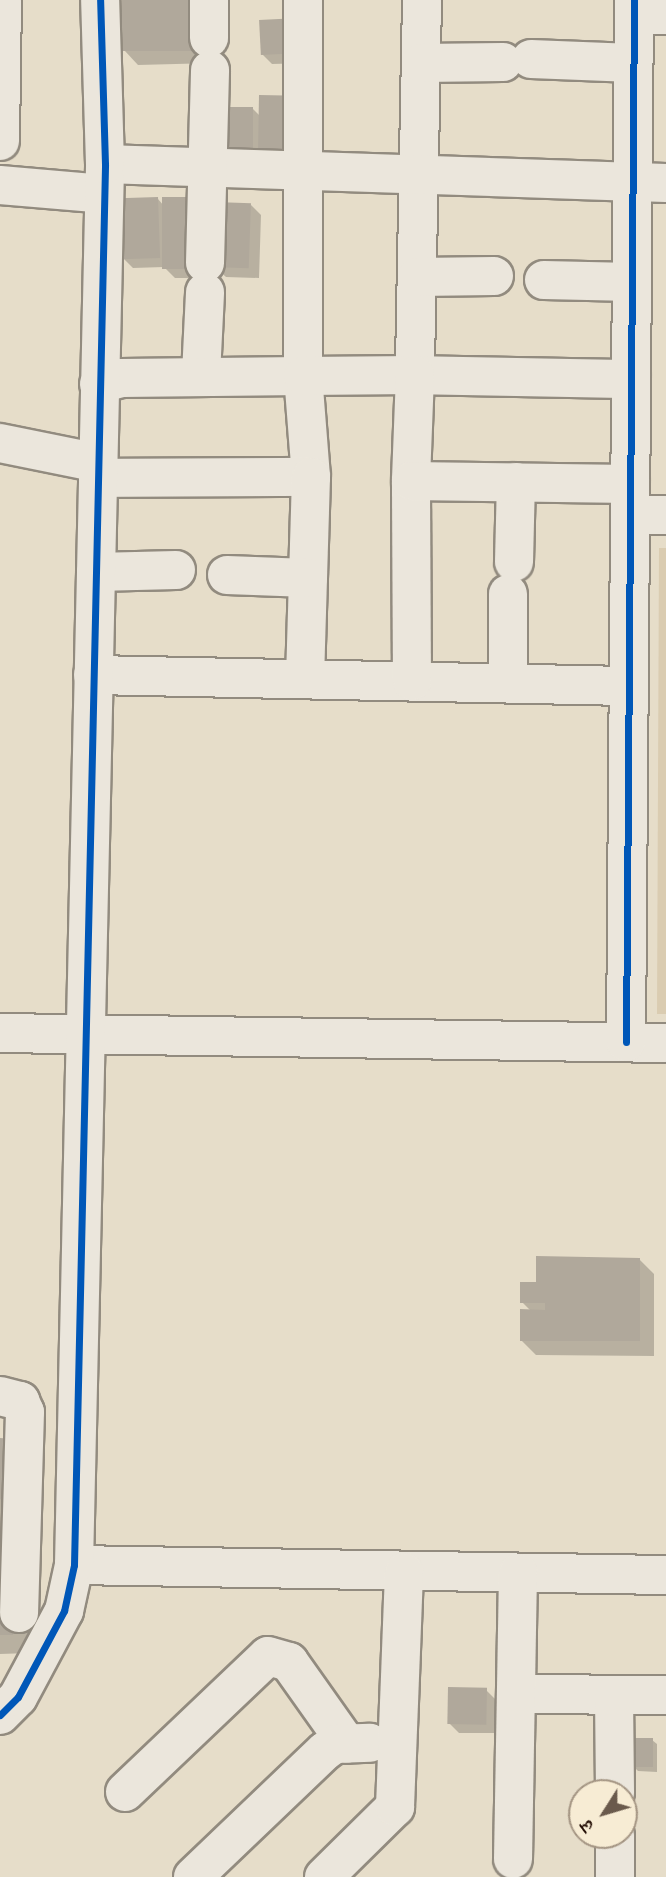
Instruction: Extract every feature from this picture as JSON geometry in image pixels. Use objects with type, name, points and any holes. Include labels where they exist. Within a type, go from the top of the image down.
[{"type":"street","points":[[0,141],[2,0]]},
{"type":"street","points":[[6,1698],[64,1611],[74,1565],[104,179],[100,0]]},
{"type":"street","points":[[201,375],[209,0]]},
{"type":"street","points":[[303,0],[303,376],[311,477],[304,679]]},
{"type":"street","points":[[412,681],[411,481],[422,0]]},
{"type":"street","points":[[626,1042],[629,686],[642,505],[631,379],[632,282],[649,183],[633,63],[644,10]]},
{"type":"street","points":[[421,62],[633,63]]},
{"type":"street","points":[[0,185],[104,179],[204,167],[649,183]]},
{"type":"street","points":[[417,277],[494,276]]},
{"type":"street","points":[[544,281],[632,282]]},
{"type":"street","points":[[99,384],[121,378],[201,375],[631,379]]},
{"type":"street","points":[[0,443],[98,470],[311,477]]},
{"type":"street","points":[[411,481],[516,482],[642,505]]},
{"type":"street","points":[[508,683],[516,482]]},
{"type":"street","points":[[96,572],[176,570]]},
{"type":"street","points":[[227,575],[308,578]]},
{"type":"street","points":[[93,675],[629,686]]},
{"type":"street","points":[[0,1033],[85,1031],[666,1043]]},
{"type":"street","points":[[0,1396],[20,1401],[25,1412],[19,1613]]},
{"type":"street","points":[[74,1565],[666,1574]]},
{"type":"street","points":[[324,1877],[395,1807],[400,1741],[404,1572]]},
{"type":"street","points":[[513,1859],[518,1573]]},
{"type":"street","points":[[125,1792],[268,1656],[289,1662],[347,1744]]},
{"type":"street","points":[[516,1694],[666,1695]]},
{"type":"street","points":[[614,1695],[615,1779]]},
{"type":"street","points":[[193,1877],[325,1751],[347,1744],[400,1741]]},
{"type":"street","points":[[615,1849],[615,1877]]},
{"type":"shaded area","points":[[659,548],[666,548],[666,1014],[657,1014]]},
{"type":"building","points":[[121,0],[199,0],[199,51],[121,51]]},
{"type":"building","points":[[299,18],[301,53],[261,55],[259,20]]},
{"type":"building","points":[[259,95],[298,96],[297,158],[258,157]]},
{"type":"building","points":[[218,107],[253,107],[253,156],[218,156]]},
{"type":"building","points":[[158,197],[160,258],[121,259],[119,198]]},
{"type":"building","points":[[162,197],[197,197],[197,269],[162,269]]},
{"type":"building","points":[[215,202],[251,203],[249,268],[213,267]]},
{"type":"building","points":[[536,1256],[640,1258],[640,1341],[520,1341],[520,1309],[545,1310],[545,1303],[520,1303],[520,1282],[536,1282]]},
{"type":"building","points":[[0,1438],[14,1439],[10,1500],[0,1499]]},
{"type":"building","points":[[0,1577],[13,1577],[13,1635],[0,1635]]},
{"type":"building","points":[[448,1687],[487,1688],[486,1725],[447,1724]]},
{"type":"building","points":[[632,1738],[653,1738],[653,1767],[632,1767]]},
{"type":"cycle path","points":[[0,1715],[18,1697],[64,1611],[74,1565],[105,164],[100,0]]},
{"type":"cycle path","points":[[626,1042],[634,0]]}]
